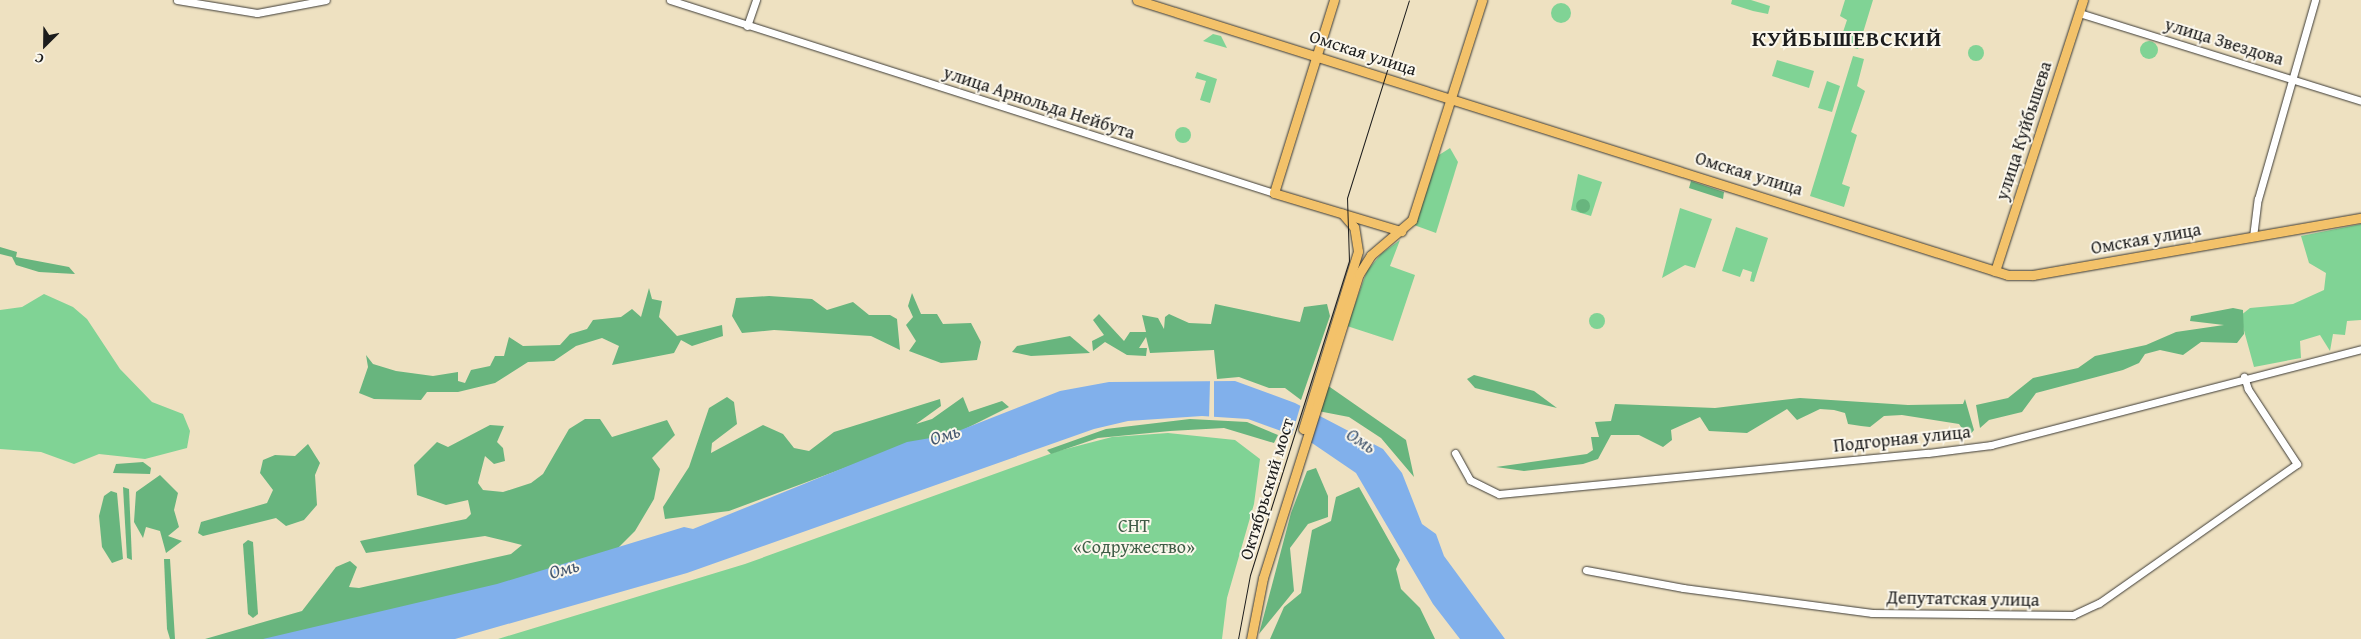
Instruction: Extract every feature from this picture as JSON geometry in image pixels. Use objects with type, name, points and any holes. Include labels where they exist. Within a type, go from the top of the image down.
[{"type":"main road","name":"Омская улица","points":[[1137,0],[1317,55],[1995,271],[2033,275],[2361,218]]},
{"type":"main road","points":[[1274,193],[1334,0]]},
{"type":"main road","points":[[1331,351],[1359,274],[1371,255],[1401,231],[1416,212],[1482,0]]},
{"type":"main road","name":"улица Куйбышева","points":[[1995,271],[2083,0]]},
{"type":"main road","name":"улица Арнольда Нейбута","points":[[1274,193],[1401,231]]},
{"type":"main road","points":[[1331,351],[1358,251],[1354,227],[1342,213]]},
{"type":"main road","name":"Октябрьский мост","points":[[1245,639],[1257,577],[1331,351]]},
{"type":"main road","name":"Октябрьский мост","points":[[1251,639],[1262,578],[1331,351]]},
{"type":"street","points":[[177,0],[257,13],[326,0]]},
{"type":"street","name":"улица Арнольда Нейбута","points":[[670,0],[1274,193]]},
{"type":"street","points":[[747,26],[756,0]]},
{"type":"street","points":[[2253,237],[2258,200],[2315,0]]},
{"type":"street","name":"улица Звездова","points":[[2079,13],[2361,101]]},
{"type":"street","name":"Подгорная улица","points":[[1456,453],[1470,480],[1499,494],[1928,454],[1991,445],[2244,377],[2361,349]]},
{"type":"street","name":"Депутатская улица","points":[[1586,570],[1674,587],[1872,613],[2073,615],[2098,603],[2297,464],[2248,389],[2244,377]]},
{"type":"green space","points":[[1732,0],[1751,0],[1770,6],[1768,14],[1731,4]]},
{"type":"green space","points":[[1845,0],[1873,0],[1858,49],[1843,45],[1841,38],[1847,20],[1840,16]]},
{"type":"green space","points":[[1561,3],[1568,6],[1571,13],[1568,20],[1561,23],[1554,20],[1551,13],[1554,6]]},
{"type":"green space","points":[[1213,34],[1221,36],[1227,48],[1203,41]]},
{"type":"green space","points":[[2149,41],[2155,44],[2158,50],[2155,56],[2149,59],[2143,56],[2140,50],[2143,44]]},
{"type":"green space","points":[[1976,45],[1982,47],[1984,53],[1982,59],[1976,61],[1970,59],[1968,53],[1970,47]]},
{"type":"green space","points":[[1853,56],[1864,59],[1857,86],[1865,91],[1851,132],[1857,135],[1842,184],[1850,187],[1844,207],[1810,196]]},
{"type":"green space","points":[[1777,60],[1814,71],[1809,88],[1772,76]]},
{"type":"green space","points":[[1197,72],[1217,79],[1210,103],[1200,100],[1206,81],[1195,78]]},
{"type":"green space","points":[[1827,81],[1840,86],[1832,112],[1818,108]]},
{"type":"green space","points":[[1180,127],[1186,127],[1191,132],[1189,141],[1180,143],[1175,138],[1175,132]]},
{"type":"green space","points":[[1450,148],[1458,162],[1436,233],[1414,225],[1439,155]]},
{"type":"green space","points":[[1578,174],[1602,182],[1591,216],[1571,210]]},
{"type":"green space","points":[[1691,181],[1724,192],[1723,199],[1689,188]]},
{"type":"green space","points":[[1583,199],[1588,201],[1590,206],[1588,211],[1583,213],[1578,211],[1576,206],[1578,201]]},
{"type":"green space","points":[[1680,208],[1712,219],[1695,268],[1685,265],[1662,278]]},
{"type":"green space","points":[[2361,224],[2361,320],[2347,321],[2345,335],[2333,334],[2330,351],[2320,335],[2300,341],[2301,358],[2254,367],[2240,316],[2250,308],[2293,304],[2324,290],[2326,273],[2309,263],[2301,236]]},
{"type":"green space","points":[[1736,227],[1768,238],[1754,282],[1750,281],[1752,272],[1743,269],[1740,277],[1722,271]]},
{"type":"green space","points":[[1400,240],[1390,266],[1415,275],[1393,341],[1347,326],[1367,271],[1381,254]]},
{"type":"green space","points":[[0,247],[17,252],[16,257],[69,267],[75,274],[39,272],[16,265],[12,257],[0,254]]},
{"type":"green space","points":[[649,288],[652,299],[662,301],[659,317],[677,336],[722,325],[723,336],[692,346],[681,340],[674,353],[612,365],[619,346],[602,338],[576,346],[554,361],[528,362],[495,383],[458,392],[427,392],[421,400],[374,399],[359,393],[368,367],[366,355],[373,364],[396,371],[433,376],[458,372],[458,381],[465,383],[471,370],[490,366],[495,356],[504,356],[509,337],[523,346],[560,345],[570,334],[587,329],[593,320],[621,317],[632,309],[641,317]]},
{"type":"green space","points":[[912,293],[921,314],[937,314],[943,324],[971,323],[981,342],[977,360],[941,363],[909,351],[916,341],[906,325],[913,317],[908,306]]},
{"type":"green space","points":[[44,294],[73,307],[87,319],[120,369],[152,402],[183,414],[190,431],[187,448],[145,459],[99,454],[74,464],[41,452],[0,449],[0,310],[22,307]]},
{"type":"green space","points":[[769,296],[812,299],[827,310],[853,302],[869,315],[890,315],[897,319],[900,350],[871,336],[774,330],[742,333],[732,316],[736,298]]},
{"type":"green space","points":[[1215,304],[1300,322],[1304,307],[1327,304],[1330,316],[1301,400],[1285,388],[1269,388],[1239,377],[1217,379],[1214,350],[1150,353],[1146,337],[1139,348],[1147,348],[1146,356],[1127,355],[1105,342],[1093,351],[1092,341],[1104,335],[1093,320],[1099,314],[1124,341],[1130,332],[1146,332],[1142,315],[1158,318],[1164,329],[1165,317],[1169,314],[1189,323],[1211,324]]},
{"type":"green space","points":[[2233,308],[2243,310],[2244,334],[2237,343],[2201,342],[2183,355],[2160,350],[2145,354],[2139,363],[2123,370],[2036,393],[2022,412],[1989,420],[1980,428],[1976,405],[2008,398],[2033,378],[2078,368],[2095,356],[2146,345],[2176,332],[2224,325],[2190,321],[2191,316]]},
{"type":"green space","points":[[1594,313],[1600,313],[1605,318],[1603,327],[1594,329],[1589,324],[1589,318]]},
{"type":"green space","points":[[1070,336],[1090,353],[1031,356],[1012,352],[1017,346]]},
{"type":"green space","points":[[1474,375],[1534,391],[1557,408],[1475,388],[1467,379]]},
{"type":"green space","points":[[1327,385],[1406,440],[1414,477],[1381,438],[1349,417],[1318,411]]},
{"type":"green space","points":[[727,397],[734,402],[737,424],[712,443],[711,453],[763,425],[783,434],[794,448],[809,451],[834,432],[940,399],[941,406],[916,424],[932,419],[963,397],[969,412],[1002,401],[1009,407],[951,436],[890,451],[729,511],[665,519],[663,507],[689,467],[709,408]]},
{"type":"green space","points":[[1800,398],[1908,405],[1963,404],[1965,399],[1974,430],[1968,437],[1959,424],[1902,415],[1884,416],[1870,427],[1861,426],[1848,424],[1845,413],[1820,409],[1797,420],[1787,409],[1747,433],[1709,431],[1700,417],[1671,430],[1672,440],[1663,447],[1639,435],[1611,435],[1598,459],[1583,464],[1524,471],[1496,467],[1587,454],[1593,450],[1591,437],[1599,437],[1595,422],[1611,421],[1615,404],[1715,408]]},
{"type":"green space","points":[[585,419],[600,419],[612,437],[667,420],[675,435],[652,458],[660,469],[654,499],[635,531],[610,556],[290,639],[205,639],[302,611],[336,567],[350,561],[357,567],[349,587],[359,588],[511,554],[522,545],[485,536],[366,553],[360,541],[466,519],[471,514],[468,500],[446,505],[417,495],[414,465],[437,442],[448,447],[490,425],[504,426],[497,442],[503,448],[505,461],[494,464],[485,456],[478,483],[483,490],[503,492],[531,483],[543,474],[569,429]]},
{"type":"green space","points":[[1190,419],[1247,422],[1278,435],[1274,443],[1224,428],[1170,431],[1098,438],[1051,454],[1047,450],[1106,429]]},
{"type":"green space","name":"СНТ «Содружество»","points":[[1168,433],[1235,440],[1260,459],[1254,504],[1227,598],[1222,639],[498,639],[745,564],[1058,451],[1112,437]]},
{"type":"green space","points":[[308,444],[320,463],[315,475],[317,505],[304,520],[286,526],[276,518],[203,536],[198,533],[201,522],[267,503],[273,490],[260,473],[263,460],[275,455],[295,456]]},
{"type":"green space","points":[[143,462],[151,468],[150,474],[113,473],[116,464]]},
{"type":"green space","points":[[1316,468],[1328,496],[1328,517],[1308,524],[1290,548],[1294,591],[1259,634],[1291,513],[1307,471]]},
{"type":"green space","points":[[160,475],[178,493],[174,510],[179,527],[168,536],[182,541],[166,553],[160,531],[146,527],[143,538],[134,522],[136,492]]},
{"type":"green space","points":[[123,487],[129,489],[132,560],[127,558]]},
{"type":"green space","points":[[1359,487],[1400,560],[1396,569],[1401,589],[1420,608],[1435,639],[1270,639],[1284,607],[1301,593],[1312,530],[1331,521],[1336,497]]},
{"type":"green space","points":[[111,491],[117,493],[123,559],[112,563],[102,547],[99,516],[104,496]]},
{"type":"green space","points":[[248,540],[253,542],[258,614],[253,618],[248,614],[243,544]]},
{"type":"green space","points":[[164,559],[170,559],[175,639],[170,639],[167,629]]},
{"type":"water","name":"Омь","points":[[1235,381],[1295,403],[1383,449],[1402,473],[1422,524],[1436,534],[1444,556],[1505,639],[1460,639],[1433,604],[1356,473],[1309,441],[1248,419],[1202,416],[1128,421],[1094,429],[687,573],[455,639],[263,639],[497,584],[684,527],[693,529],[907,442],[948,435],[1060,391],[1109,382]]},
{"type":"pier","points":[[1214,380],[1214,419],[1209,419],[1210,381]]},
{"type":"pier","points":[[1301,404],[1317,414],[1307,443],[1291,438]]},
{"type":"tram line","points":[[1238,639],[1250,575],[1349,261],[1347,198],[1409,0]]},
{"type":"district","name":"КУЙБЫШЕВСКИЙ","points":[[1847,39]]}]
